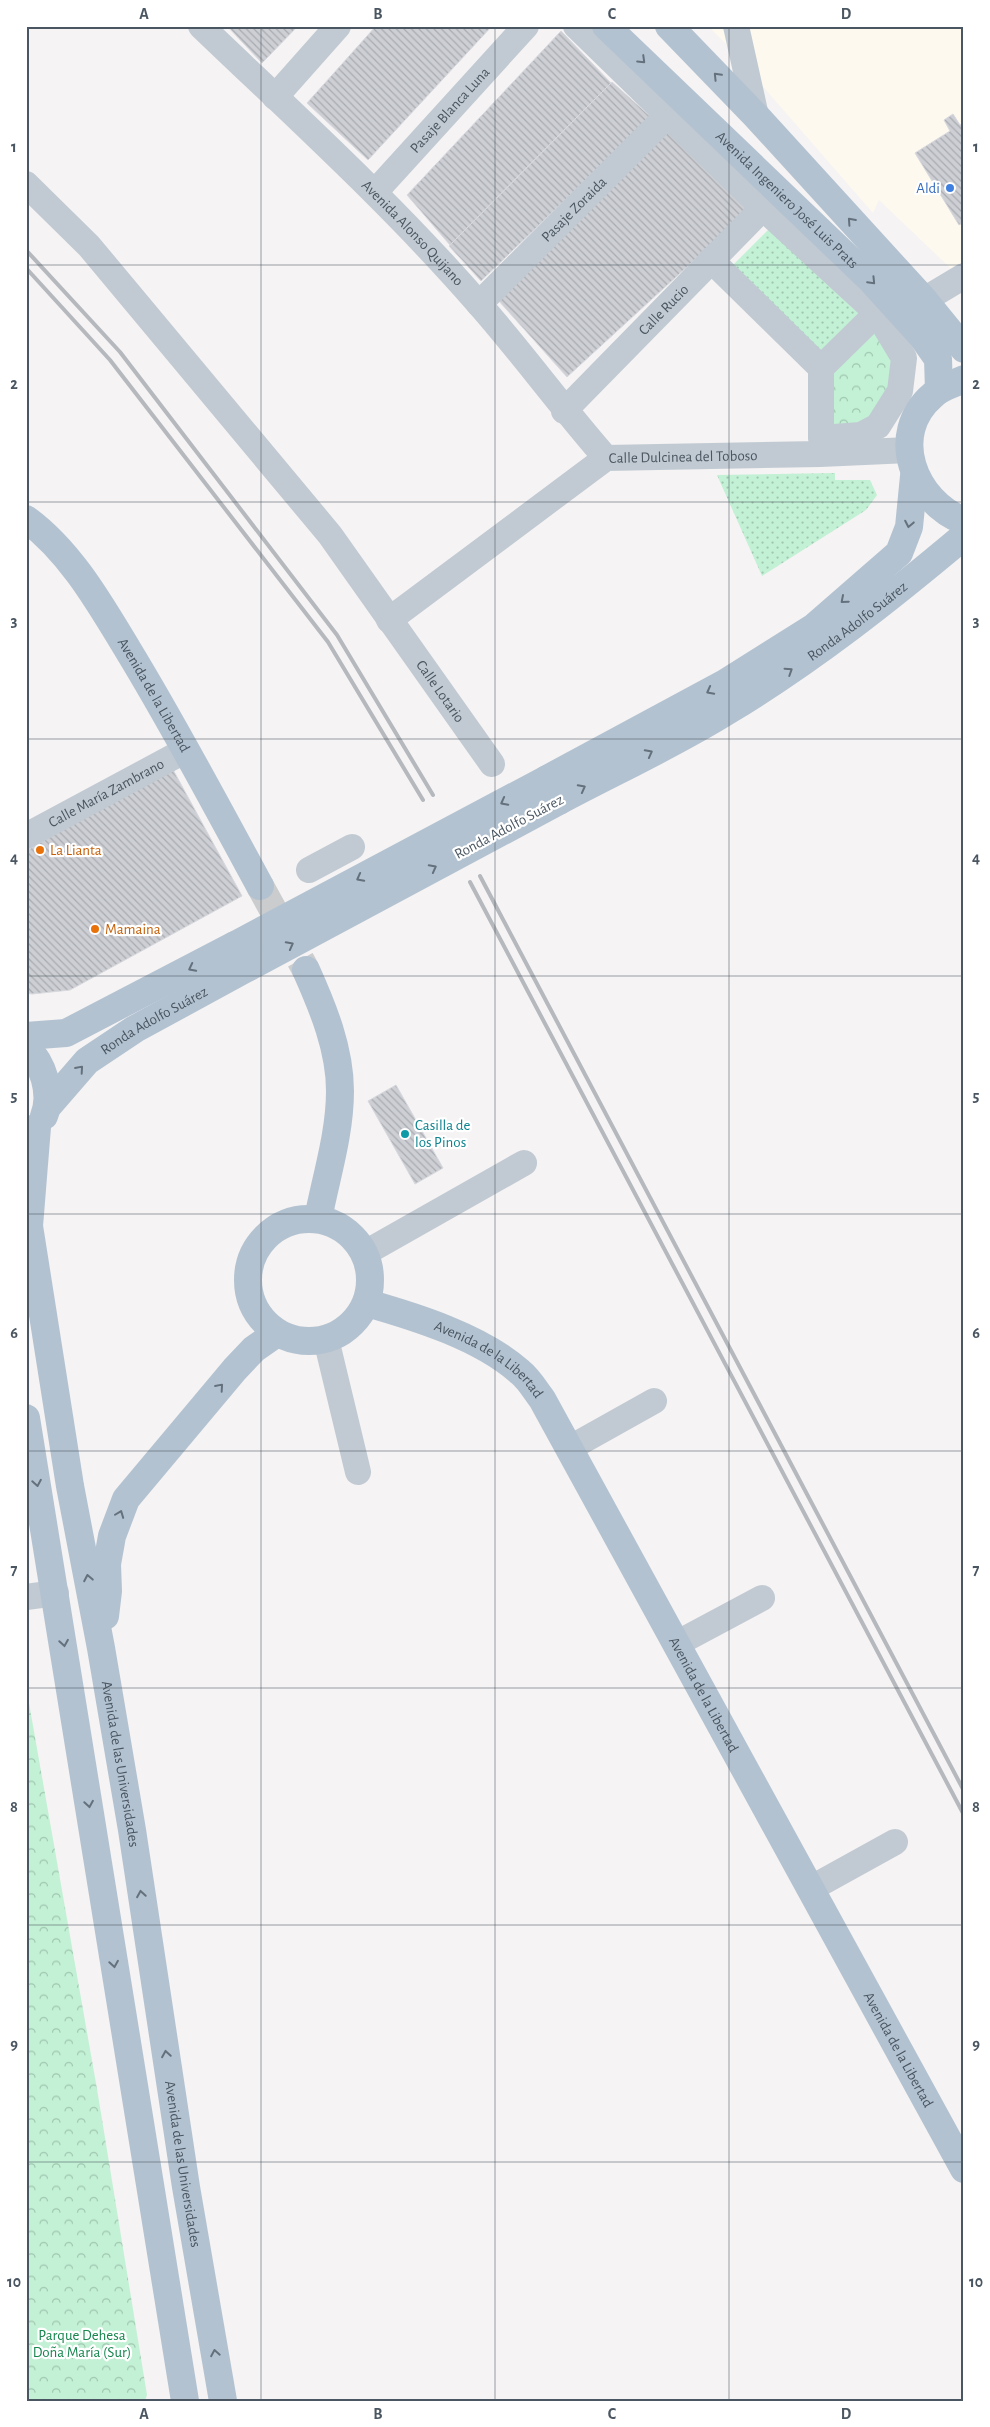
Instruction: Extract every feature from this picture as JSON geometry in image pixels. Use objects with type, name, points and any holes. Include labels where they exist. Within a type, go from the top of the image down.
[{"type":"main road","name":"Avenida Ingeniero José Luis Prats","points":[[606,26],[872,281],[921,335],[938,359],[939,390]]},
{"type":"main road","name":"Avenida Ingeniero José Luis Prats","points":[[669,26],[756,116],[924,300],[964,349]]},
{"type":"main road","points":[[939,390],[964,379]]},
{"type":"main road","name":"Ronda Adolfo Suárez","points":[[26,1036],[66,1033],[241,957],[552,790],[814,627],[898,554],[910,527],[915,420],[922,407],[939,390]]},
{"type":"main road","points":[[912,463],[932,502],[951,516],[964,521]]},
{"type":"main road","name":"Avenida de la Libertad","points":[[26,519],[64,555],[93,592],[166,712],[260,886]]},
{"type":"main road","name":"Ronda Adolfo Suárez","points":[[552,790],[728,711],[818,653],[900,590],[964,536]]},
{"type":"main road","name":"Ronda Adolfo Suárez","points":[[37,1122],[87,1060],[241,957]]},
{"type":"main road","points":[[306,970],[331,1032],[340,1091],[337,1124],[318,1219]]},
{"type":"main road","name":"Avenida de las Universidades","points":[[26,1047],[36,1056],[46,1086],[37,1122],[30,1226],[70,1486],[101,1648],[132,1830],[186,2187],[223,2401]]},
{"type":"main road","points":[[318,1219],[337,1225],[353,1237],[365,1252],[370,1269],[371,1286],[367,1303],[357,1319],[343,1332],[326,1340],[301,1340],[277,1332],[262,1320],[252,1304],[248,1286],[249,1267],[258,1246],[274,1229],[295,1220],[318,1219]]},
{"type":"main road","name":"Avenida de la Libertad","points":[[367,1303],[444,1330],[490,1350],[521,1372],[542,1399],[964,2169]]},
{"type":"main road","points":[[101,1648],[108,1591],[107,1564],[112,1536],[126,1499],[235,1369],[254,1349],[277,1332]]},
{"type":"main road","points":[[26,1418],[56,1593],[185,2401]]},
{"type":"street","name":"Avenida Alonso Quijano","points":[[201,26],[375,192],[479,304],[564,411],[606,458]]},
{"type":"street","points":[[275,96],[338,26]]},
{"type":"street","name":"Avenida Ingeniero José Luis Prats","points":[[576,26],[763,208],[877,313],[904,358],[900,391],[878,426],[861,435],[821,438],[821,368]]},
{"type":"street","points":[[736,26],[756,116]]},
{"type":"street","name":"Pasaje Blanca Luna","points":[[375,192],[517,35]]},
{"type":"street","name":"Pasaje Zoraida","points":[[479,304],[668,115]]},
{"type":"street","name":"Calle Lotario","points":[[26,184],[88,246],[323,527],[492,764]]},
{"type":"street","name":"Calle Rucio","points":[[564,411],[763,208]]},
{"type":"street","points":[[710,260],[821,368],[877,313]]},
{"type":"street","points":[[924,300],[964,276]]},
{"type":"street","name":"Calle Dulcinea del Toboso","points":[[389,620],[606,458],[820,454],[912,463]]},
{"type":"street","name":"Calle María Zambrano","points":[[26,836],[186,750]]},
{"type":"street","points":[[309,870],[352,847]]},
{"type":"street","points":[[365,1252],[524,1163]]},
{"type":"street","points":[[326,1340],[358,1472]]},
{"type":"street","points":[[570,1448],[654,1402]]},
{"type":"street","points":[[26,1597],[56,1593]]},
{"type":"street","points":[[676,1644],[762,1598]]},
{"type":"street","points":[[810,1889],[895,1842]]},
{"type":"shaded area","points":[[708,26],[964,26],[964,281],[879,200],[873,213],[726,44]]},
{"type":"green space","points":[[769,229],[859,314],[820,353],[732,266]]},
{"type":"green space","points":[[877,313],[904,358],[878,426],[821,438],[821,368]]},
{"type":"green space","points":[[835,473],[835,480],[870,480],[877,495],[866,510],[762,576],[717,475]]},
{"type":"green space","name":"Parque Dehesa Doña María (Sur)","points":[[26,1686],[97,2089],[147,2395],[145,2401],[26,2401]]},
{"type":"building","points":[[227,26],[298,26],[262,63]]},
{"type":"building","points":[[376,26],[492,26],[368,160],[307,103]]},
{"type":"building","points":[[561,31],[611,83],[450,245],[407,195]]},
{"type":"building","points":[[612,82],[651,117],[481,281],[449,246]]},
{"type":"building","name":"Aldi","points":[[953,114],[960,125],[964,123],[964,222],[959,225],[915,153],[950,131],[944,120]]},
{"type":"building","points":[[666,130],[749,210],[567,377],[498,300]]},
{"type":"building","points":[[171,766],[242,896],[70,990],[26,993],[26,851]]},
{"type":"building","name":"Casilla de los Pinos","points":[[396,1085],[443,1168],[415,1184],[368,1101]]},
{"type":"tunnel","points":[[260,886],[306,970]]},
{"type":"railway","points":[[26,250],[120,352],[337,635],[433,795]]},
{"type":"railway","points":[[26,268],[110,360],[328,642],[423,800]]},
{"type":"railway","points":[[480,876],[964,1791]]},
{"type":"railway","points":[[470,882],[964,1815]]},
{"type":"place","name":"Aldi","points":[[950,188]]},
{"type":"place","name":"La Lianta","points":[[40,850]]},
{"type":"place","name":"Mamaina","points":[[95,929]]},
{"type":"place","name":"Casilla de los Pinos","points":[[405,1134]]}]
